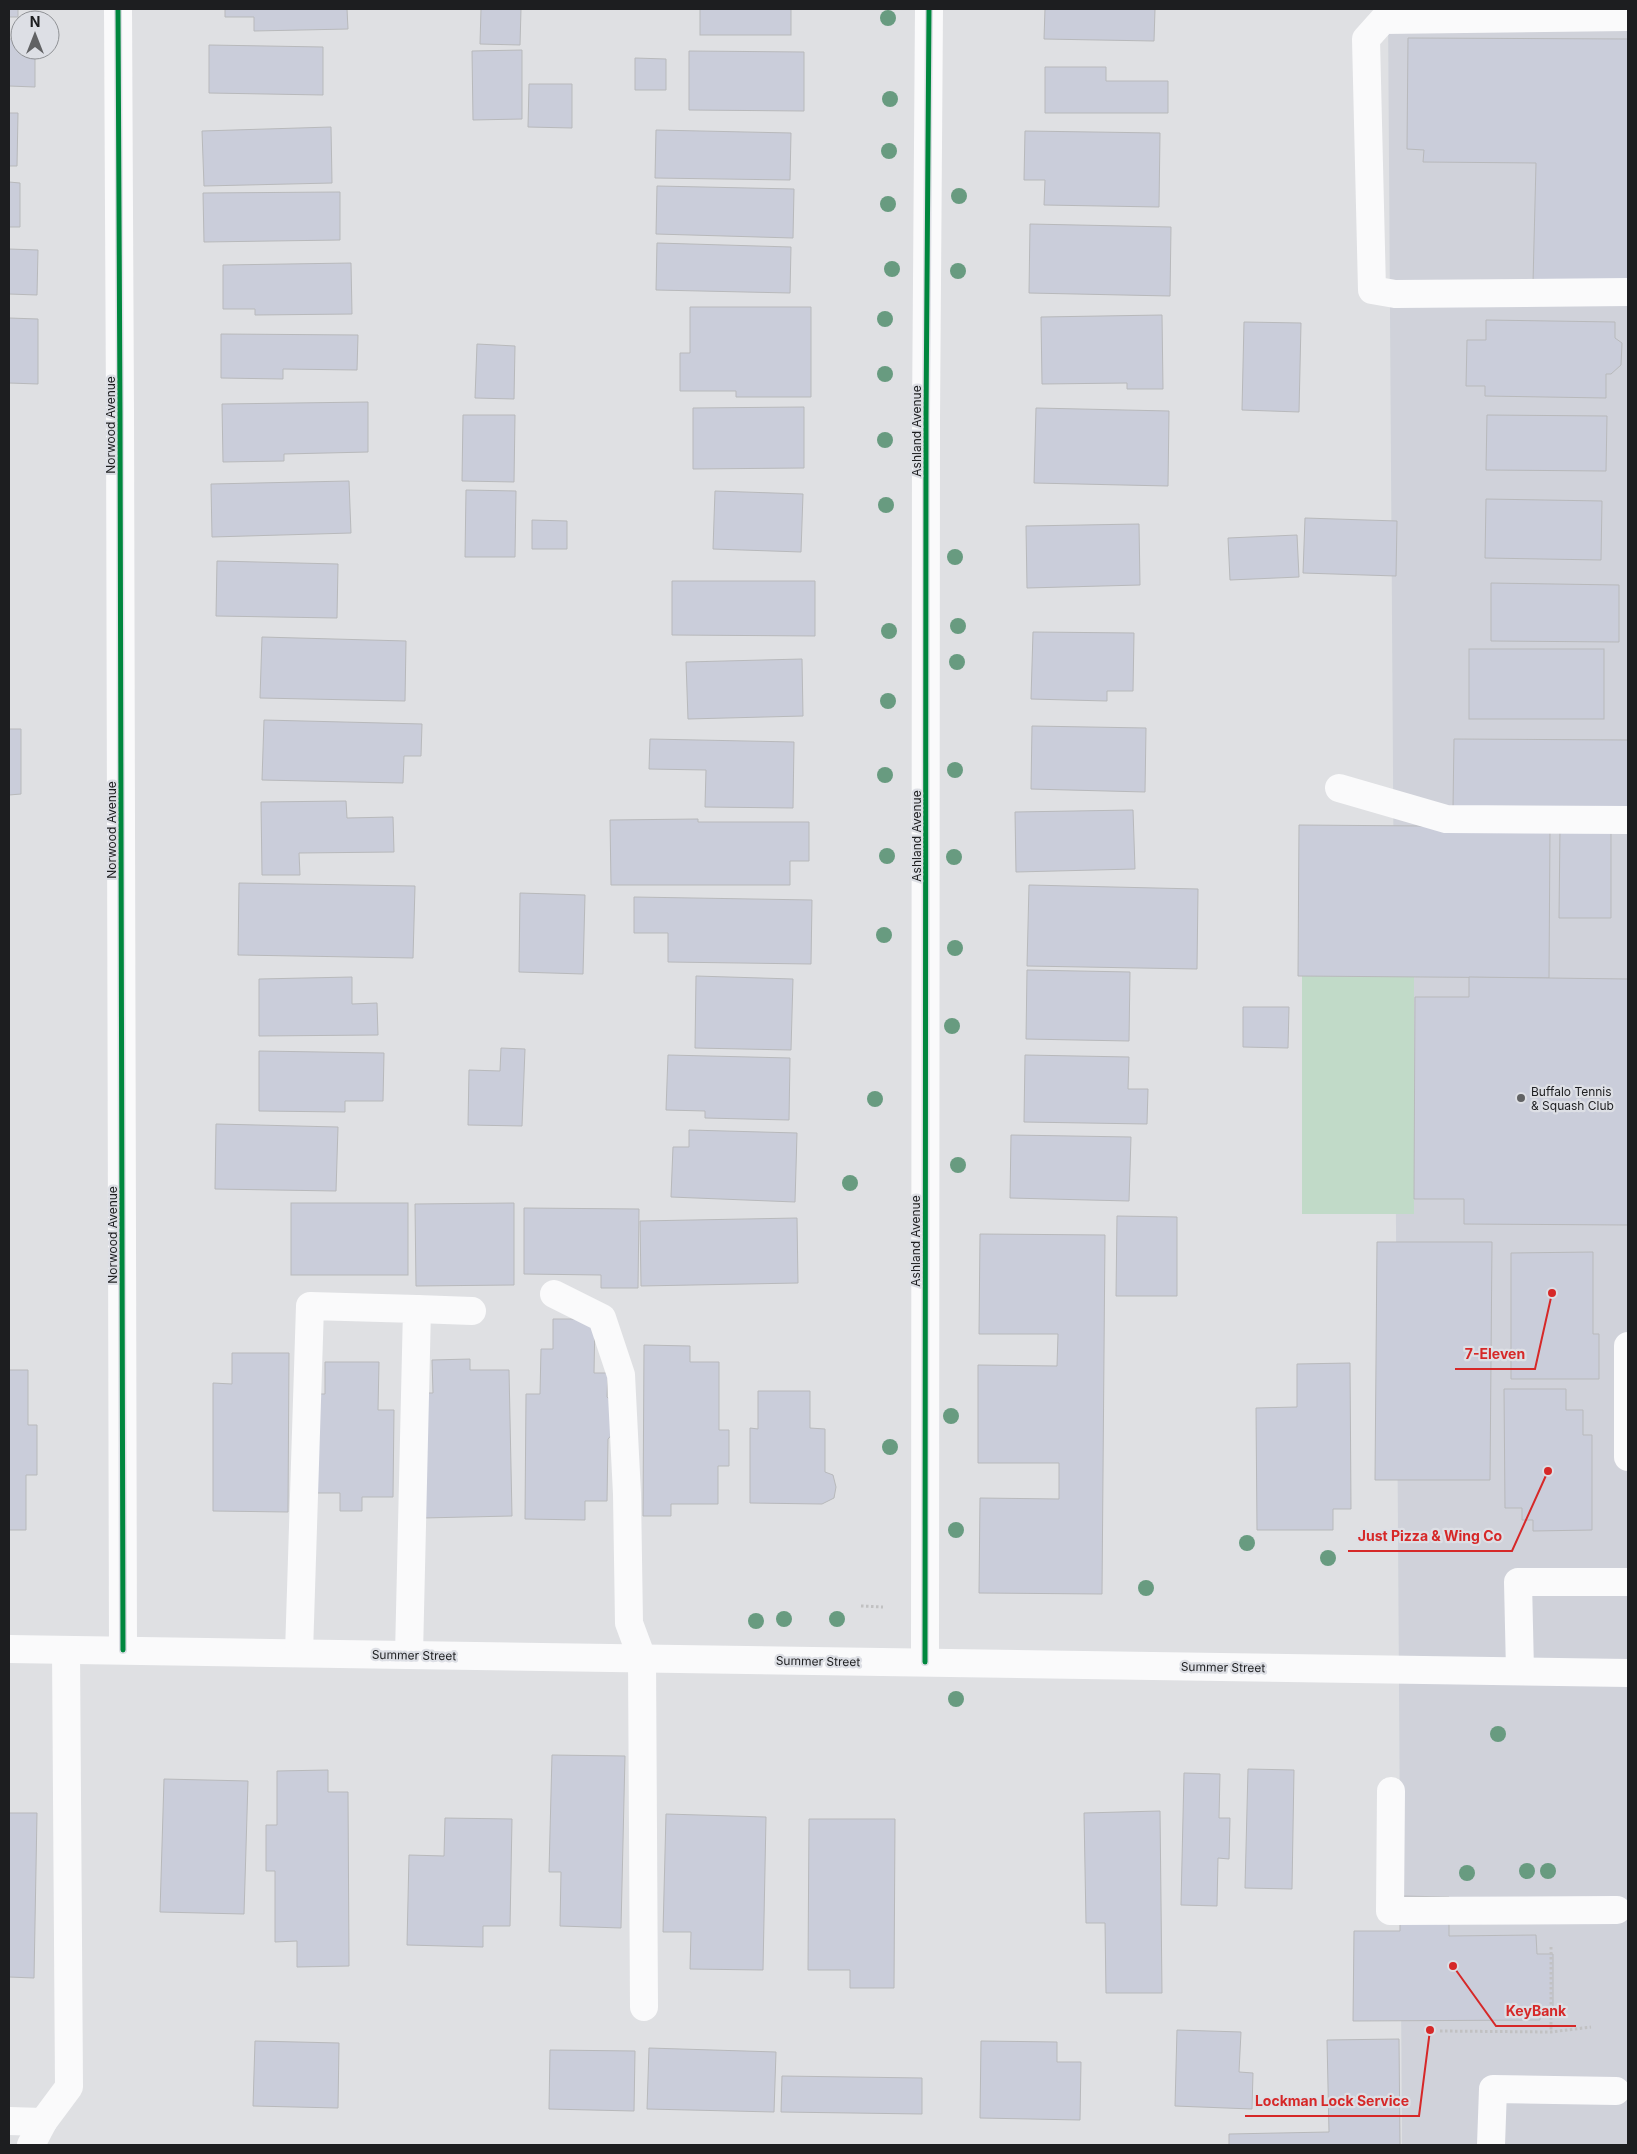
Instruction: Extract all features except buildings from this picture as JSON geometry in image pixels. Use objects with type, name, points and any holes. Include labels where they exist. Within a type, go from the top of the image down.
[{"type":"street","name":"Norwood Avenue","points":[[118,9],[122,1650]]},
{"type":"street","name":"Ashland Avenue","points":[[924,1662],[926,408],[929,9]]},
{"type":"street","points":[[1628,17],[1383,20],[1366,39],[1372,290],[1395,294],[1628,292]]},
{"type":"street","points":[[1339,788],[1446,819],[1628,820]]},
{"type":"street","points":[[554,1294],[602,1318],[621,1375],[627,1494],[629,1623],[642,1658],[644,2007]]},
{"type":"street","points":[[299,1653],[310,1306],[472,1311]]},
{"type":"street","points":[[409,1655],[417,1309]]},
{"type":"street","points":[[1628,1346],[1628,1456]]},
{"type":"street","points":[[1520,1671],[1518,1582],[1628,1582]]},
{"type":"street","name":"Summer Street","points":[[9,1649],[1628,1672]]},
{"type":"street","points":[[9,2121],[37,2134],[68,2087],[66,1650]]},
{"type":"street","points":[[1392,1791],[1390,1911],[1617,1910]]},
{"type":"street","points":[[1491,2145],[1493,2089],[1616,2092]]},
{"type":"path","points":[[861,1606],[882,1607]]},
{"type":"path","points":[[1551,1948],[1551,2032]]},
{"type":"path","points":[[1440,2032],[1551,2032],[1591,2027]]},
{"type":"shaded area","points":[[1388,9],[1628,9],[1628,2145],[1402,2145]]},
{"type":"green space","points":[[1302,976],[1414,976],[1414,1214],[1302,1214]]},
{"type":"cycle path","points":[[118,9],[123,1650]]},
{"type":"cycle path","points":[[925,1662],[926,418],[929,9]]},
{"type":"place","name":"Buffalo Tennis & Squash Club","points":[[1521,1098]]},
{"type":"place","name":"7-Eleven","points":[[1552,1293]]},
{"type":"place","name":"Just Pizza & Wing Co","points":[[1548,1471]]},
{"type":"place","name":"KeyBank","points":[[1453,1966]]},
{"type":"place","name":"Lockman Lock Service","points":[[1430,2030]]}]
